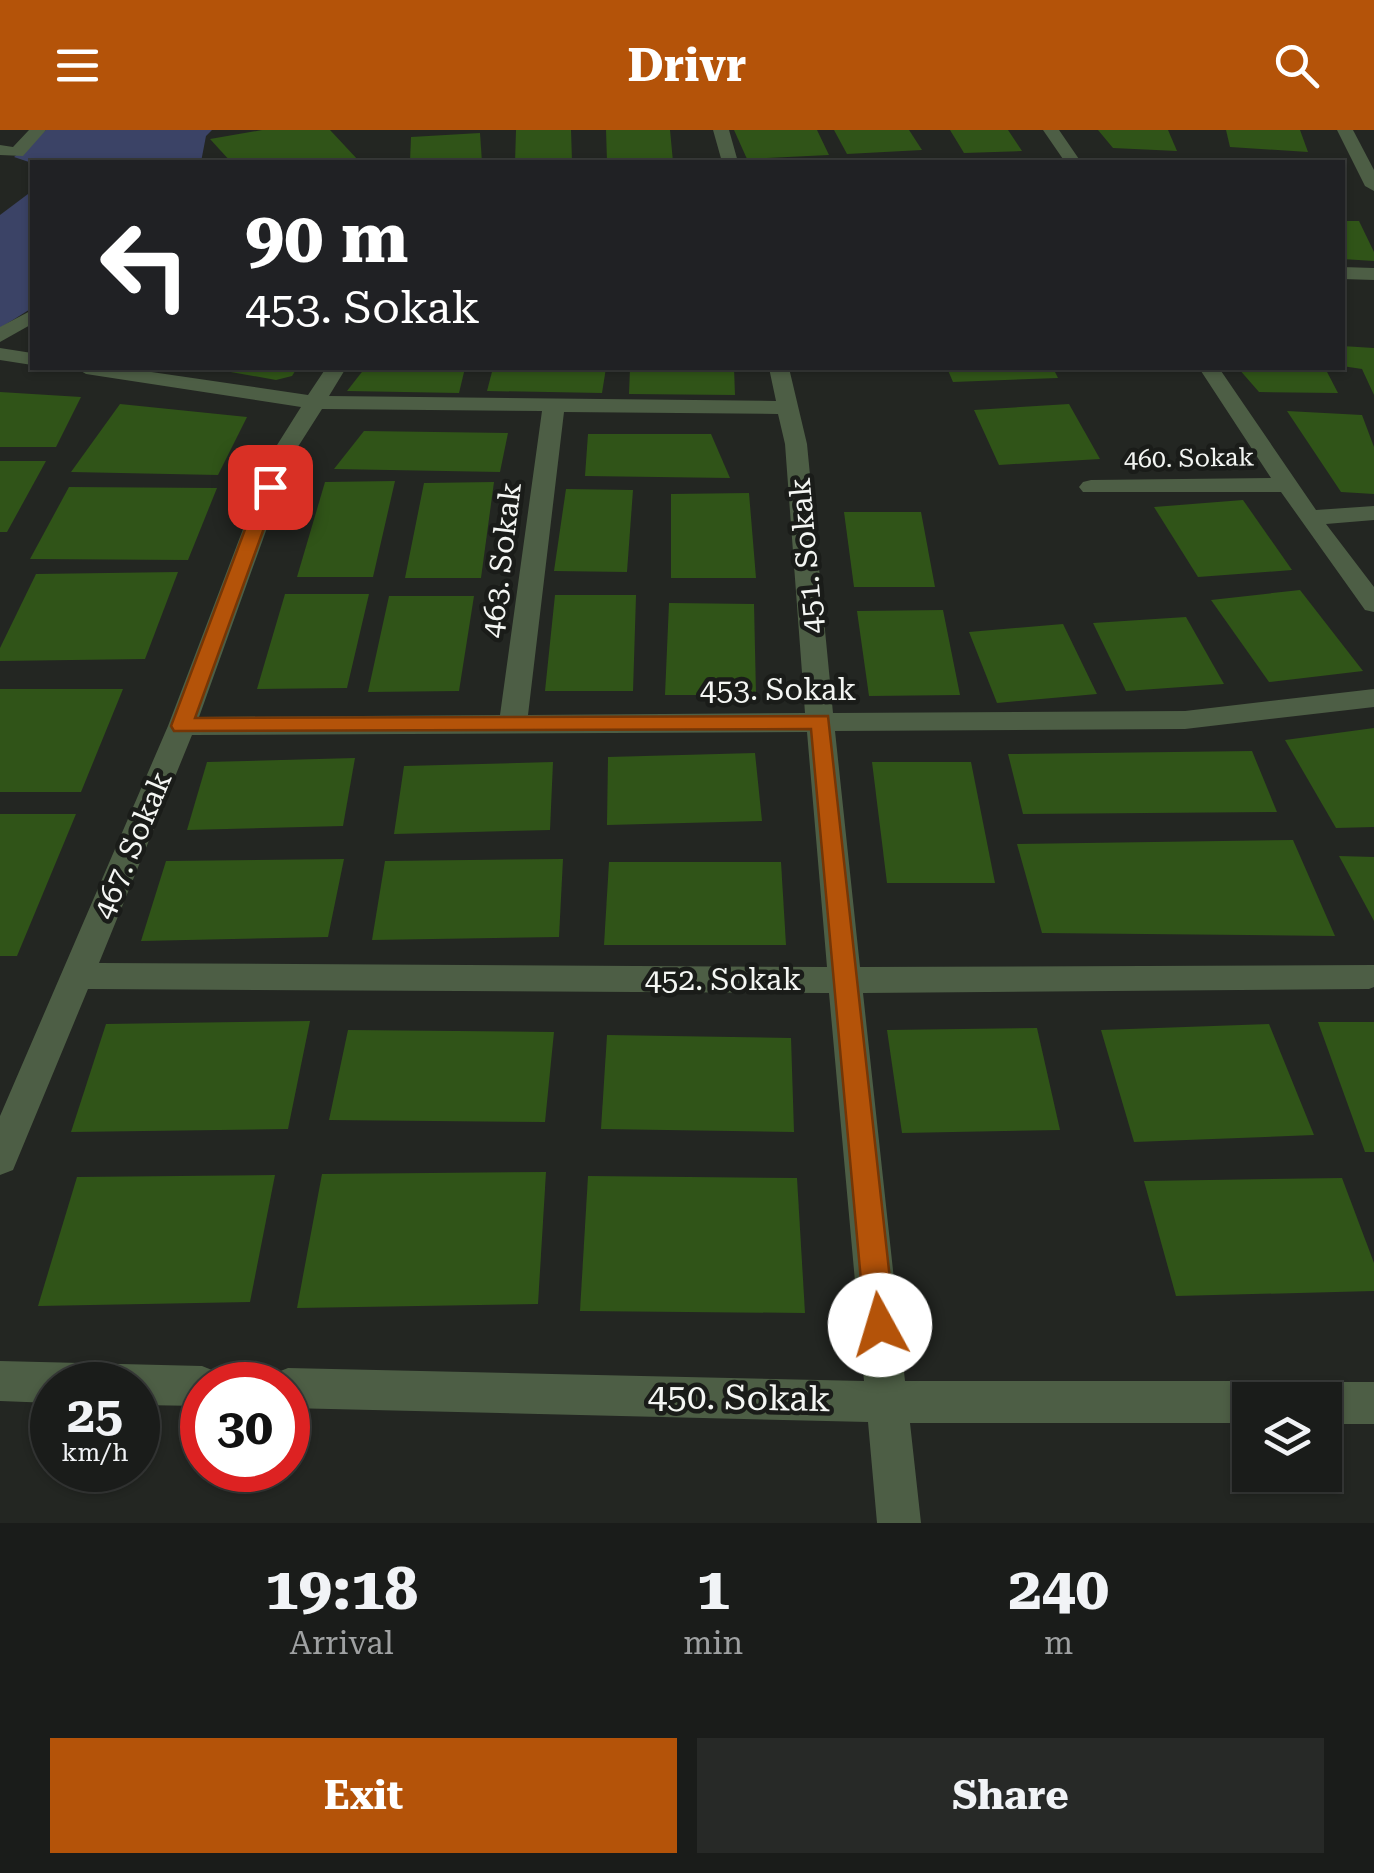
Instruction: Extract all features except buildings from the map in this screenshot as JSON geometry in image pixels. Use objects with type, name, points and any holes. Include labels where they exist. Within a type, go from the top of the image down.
[{"type":"street","points":[[8,151],[38,130]]},
{"type":"street","points":[[721,130],[729,160]]},
{"type":"street","points":[[1051,130],[1072,160]]},
{"type":"street","points":[[1345,130],[1374,186]]},
{"type":"street","points":[[1345,273],[1374,274]]},
{"type":"street","points":[[0,336],[30,317]]},
{"type":"street","points":[[0,354],[30,359]]},
{"type":"street","points":[[99,370],[311,402],[788,408]]},
{"type":"street","name":"467. Sokak","points":[[0,1159],[182,726],[283,452],[335,370]]},
{"type":"street","name":"451. Sokak","points":[[779,370],[796,444],[899,1523]]},
{"type":"street","points":[[1210,370],[1310,518],[1374,604]]},
{"type":"street","name":"463. Sokak","points":[[513,723],[554,406]]},
{"type":"street","name":"460. Sokak","points":[[1091,487],[1288,485]]},
{"type":"street","points":[[1310,518],[1374,513]]},
{"type":"street","name":"453. Sokak","points":[[182,726],[1185,720],[1374,698]]},
{"type":"street","name":"452. Sokak","points":[[77,976],[845,980],[1370,976]]},
{"type":"street","points":[[0,1381],[180,1385]]},
{"type":"street","name":"450. Sokak","points":[[310,1389],[888,1402],[1232,1402]]},
{"type":"street","points":[[1342,1403],[1374,1403]]},
{"type":"shaded area","points":[[46,130],[212,130],[206,136],[201,160],[30,162],[14,157]]},
{"type":"shaded area","points":[[30,192],[30,309],[0,328],[0,215]]},
{"type":"route","points":[[270,487],[182,726],[820,722],[880,1325]]}]
